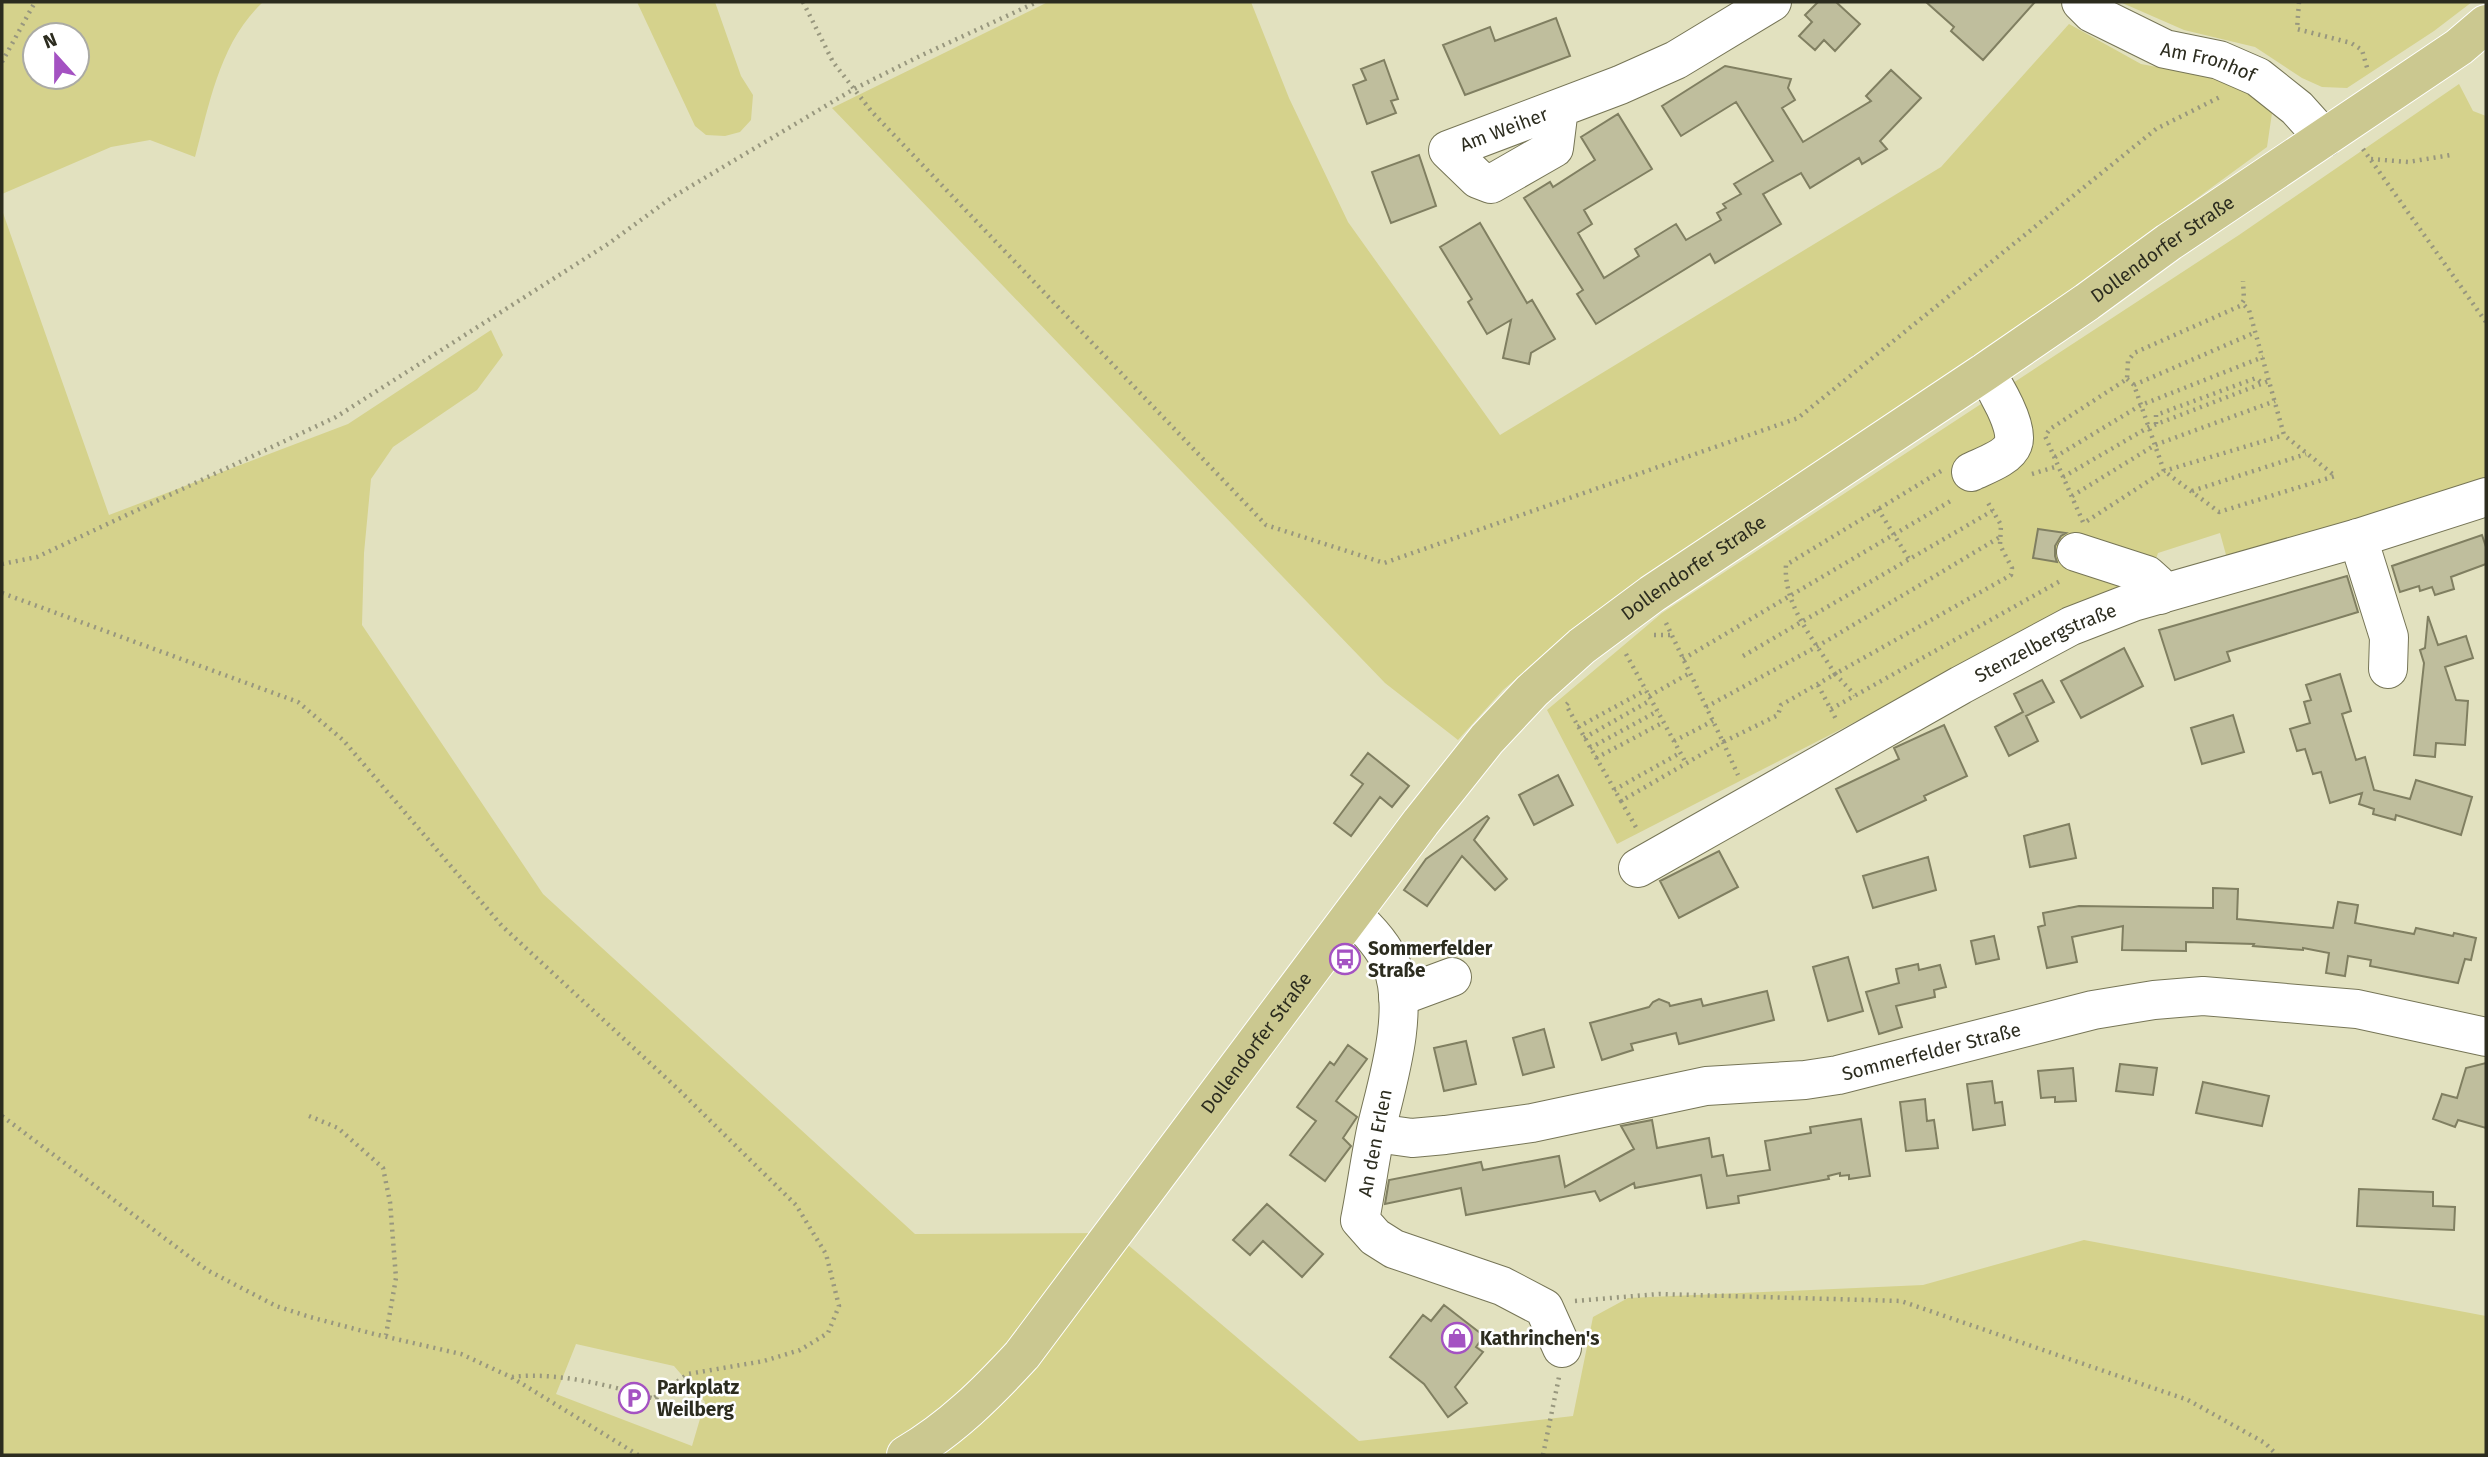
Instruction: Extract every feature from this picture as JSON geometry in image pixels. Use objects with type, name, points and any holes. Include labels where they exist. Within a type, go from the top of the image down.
[{"type":"main road","name":"Dollendorfer Straße","points":[[906,1455],[956,1422],[991,1390],[1022,1355],[1421,822],[1487,739],[1532,691],[1581,646],[1651,594],[1985,372],[2169,242],[2342,140],[2387,96],[2459,47],[2486,24]]},
{"type":"street","name":"Am Weiher","points":[[1559,108],[1676,60],[1772,2]]},
{"type":"street","name":"Am Fronhof","points":[[2081,2],[2092,13],[2165,49],[2219,60],[2258,77],[2342,140]]},
{"type":"street","points":[[1974,479],[2013,445],[2014,434],[2000,394],[1985,372]]},
{"type":"street","name":"Stenzelbergstraße","points":[[1638,868],[2071,626],[2160,595],[2486,498]]},
{"type":"street","points":[[2358,538],[2389,637],[2388,669]]},
{"type":"street","points":[[2087,555],[2147,575],[2157,584],[2160,595]]},
{"type":"street","name":"An den Erlen","points":[[1352,915],[1378,944],[1392,966],[1398,997],[1392,1056],[1360,1220],[1374,1237],[1394,1249],[1502,1286],[1544,1308]]},
{"type":"street","points":[[1398,997],[1452,977]]},
{"type":"street","name":"Sommerfelder Straße","points":[[1376,1133],[1412,1138],[1446,1135],[1532,1123],[1706,1086],[1805,1080],[1838,1075],[2093,1010],[2154,1000],[2203,996],[2357,1009],[2486,1037]]},
{"type":"street","points":[[1544,1308],[1562,1348]]},
{"type":"path","points":[[2,62],[35,2]]},
{"type":"path","points":[[803,2],[833,62],[872,112],[1266,525],[1384,563],[1798,418],[2156,129],[2258,77]]},
{"type":"path","points":[[2,564],[37,557],[336,417],[608,244],[671,198],[854,89],[1037,2]]},
{"type":"path","points":[[2299,2],[2297,29],[2351,43],[2362,50],[2368,71],[2387,96]]},
{"type":"path","points":[[2342,140],[2371,158],[2486,322]]},
{"type":"path","points":[[2371,158],[2408,162],[2451,155]]},
{"type":"path","points":[[2242,303],[2249,310],[2263,357],[2266,382],[2275,401],[2284,435],[2335,476],[2219,512],[2164,471],[2134,385],[2127,379],[2127,361],[2134,353],[2240,306],[2242,303],[2244,300],[2243,281]]},
{"type":"path","points":[[2134,385],[2256,332]]},
{"type":"path","points":[[2055,457],[2141,405],[2263,357]]},
{"type":"path","points":[[2063,477],[2148,427],[2156,425],[2156,415],[2256,378],[2266,382]]},
{"type":"path","points":[[2127,379],[2049,429],[2045,436],[2084,524],[2164,471],[2284,435]]},
{"type":"path","points":[[2072,496],[2155,445],[2275,401]]},
{"type":"path","points":[[2192,491],[2307,454]]},
{"type":"path","points":[[1576,696],[1566,705],[1620,801],[1778,715],[1782,705],[1835,674],[2011,575],[2012,568],[2000,545],[2001,525],[1963,458],[1786,565],[1788,596],[1835,674],[1855,695]]},
{"type":"path","points":[[1683,659],[1893,535],[1974,479]]},
{"type":"path","points":[[1878,509],[1909,559]]},
{"type":"path","points":[[1743,656],[1992,510]]},
{"type":"path","points":[[1706,707],[1818,646],[2000,537]]},
{"type":"path","points":[[1830,709],[2087,555]]},
{"type":"path","points":[[2,593],[298,702],[343,740],[502,926],[679,1090],[796,1205],[826,1254],[839,1306],[828,1333],[800,1350],[764,1361],[688,1374],[654,1398]]},
{"type":"path","points":[[1651,594],[1739,775]]},
{"type":"path","points":[[1650,635],[1672,635]]},
{"type":"path","points":[[1615,661],[1633,646]]},
{"type":"path","points":[[1625,652],[1686,763]]},
{"type":"path","points":[[1578,727],[1690,673]]},
{"type":"path","points":[[1818,685],[1851,747]]},
{"type":"path","points":[[1584,738],[1649,695]]},
{"type":"path","points":[[1590,748],[1658,711]]},
{"type":"path","points":[[1674,741],[1713,721]]},
{"type":"path","points":[[1596,758],[1664,722]]},
{"type":"path","points":[[1614,790],[1681,753]]},
{"type":"path","points":[[2,1116],[207,1269],[276,1306],[374,1334],[461,1354],[511,1377],[638,1455]]},
{"type":"path","points":[[309,1116],[338,1128],[383,1168],[390,1202],[396,1278],[386,1335]]},
{"type":"path","points":[[1544,1308],[1605,1297],[1659,1294],[1901,1301],[2188,1400],[2265,1443],[2277,1455]]},
{"type":"path","points":[[1543,1455],[1561,1371],[1562,1348]]},
{"type":"path","points":[[511,1377],[535,1374],[631,1391],[691,1410]]},
{"type":"shaded area","points":[[2,2],[263,2],[236,35],[218,74],[195,157],[150,140],[111,147],[2,194]]},
{"type":"shaded area","points":[[637,2],[715,2],[741,76],[753,95],[751,120],[740,132],[725,136],[706,135],[695,126]]},
{"type":"shaded area","points":[[1048,2],[1251,2],[1289,98],[1348,222],[1500,435],[1941,167],[2069,24],[2141,64],[2221,79],[2252,93],[2272,113],[2267,147],[2062,297],[1588,617],[1503,690],[1458,740],[1385,683],[832,108]]},
{"type":"shaded area","points":[[2120,2],[2472,2],[2434,31],[2347,88],[2322,87],[2302,78],[2255,47],[2184,30]]},
{"type":"shaded area","points":[[2459,84],[2473,111],[2486,116],[2486,480],[2228,562],[2220,533],[2158,553],[2147,584],[2095,599],[1617,844],[1547,710],[1662,613],[2239,235]]},
{"type":"shaded area","points":[[2,210],[109,515],[348,424],[491,330],[503,355],[477,390],[393,447],[371,479],[364,553],[362,625],[543,894],[915,1234],[1114,1233],[1359,1441],[1573,1416],[1593,1317],[1628,1298],[1923,1285],[2084,1240],[2486,1316],[2486,1455],[2,1455]],"holes":[[[576,1344],[674,1366],[705,1402],[692,1446],[556,1394]]]},
{"type":"building","points":[[1818,2],[1836,2],[1860,24],[1835,51],[1824,40],[1815,50],[1799,36],[1812,22],[1805,15]]},
{"type":"building","points":[[1926,2],[2035,2],[1983,60],[1951,31],[1954,27]]},
{"type":"building","points":[[1556,18],[1570,56],[1465,95],[1443,45],[1490,27],[1495,41]]},
{"type":"building","points":[[1384,60],[1398,99],[1391,101],[1396,113],[1367,124],[1353,85],[1366,80],[1361,69]]},
{"type":"building","points":[[1725,66],[1791,79],[1788,88],[1795,100],[1782,108],[1803,142],[1871,101],[1866,96],[1891,70],[1921,98],[1880,141],[1887,149],[1862,164],[1859,158],[1810,188],[1801,173],[1763,194],[1781,224],[1715,263],[1710,254],[1596,324],[1577,294],[1583,290],[1524,198],[1550,182],[1553,187],[1595,160],[1581,137],[1618,114],[1652,169],[1584,210],[1592,224],[1578,233],[1604,278],[1639,256],[1635,249],[1676,224],[1686,240],[1721,220],[1717,213],[1726,208],[1723,204],[1741,194],[1734,184],[1773,161],[1736,102],[1681,136],[1662,106]]},
{"type":"building","points":[[1419,155],[1436,206],[1391,223],[1372,172]]},
{"type":"building","points":[[1480,223],[1527,303],[1532,300],[1555,339],[1531,353],[1529,364],[1503,358],[1511,320],[1487,334],[1468,302],[1472,299],[1440,247]]},
{"type":"building","points":[[2038,529],[2066,533],[2055,546],[2057,562],[2033,558]]},
{"type":"building","points":[[2482,535],[2486,547],[2486,564],[2451,577],[2454,589],[2435,595],[2432,587],[2420,591],[2419,586],[2400,592],[2392,566]]},
{"type":"building","points":[[2347,576],[2358,612],[2227,652],[2230,661],[2175,680],[2159,630]]},
{"type":"building","points":[[2428,616],[2438,645],[2466,636],[2473,658],[2445,667],[2456,700],[2468,701],[2465,745],[2436,743],[2435,757],[2414,755],[2424,663],[2420,650],[2425,648]]},
{"type":"building","points":[[2124,648],[2143,686],[2081,718],[2061,681]]},
{"type":"building","points":[[2340,674],[2351,711],[2342,714],[2356,760],[2365,757],[2374,790],[2410,799],[2416,780],[2472,797],[2461,835],[2396,815],[2395,820],[2373,814],[2374,809],[2359,804],[2362,793],[2330,803],[2321,772],[2313,774],[2305,749],[2297,751],[2290,729],[2310,723],[2304,702],[2311,700],[2306,685]]},
{"type":"building","points":[[2042,680],[2054,702],[2026,716],[2038,741],[2009,756],[1995,727],[2023,712],[2014,694]]},
{"type":"building","points":[[2233,715],[2244,752],[2202,764],[2191,728]]},
{"type":"building","points":[[1944,725],[1967,776],[1924,796],[1926,800],[1857,832],[1836,789],[1899,759],[1894,748]]},
{"type":"building","points":[[1368,753],[1409,786],[1392,807],[1380,797],[1351,836],[1334,823],[1363,784],[1351,775]]},
{"type":"building","points":[[1558,775],[1573,805],[1534,825],[1519,795]]},
{"type":"building","points":[[1487,816],[1489,818],[1474,840],[1507,879],[1495,890],[1462,856],[1427,906],[1404,890],[1426,859]]},
{"type":"building","points":[[2069,824],[2076,858],[2030,867],[2024,836]]},
{"type":"building","points":[[1719,851],[1738,887],[1679,918],[1660,881]]},
{"type":"building","points":[[1928,857],[1936,890],[1873,908],[1863,876]]},
{"type":"building","points":[[2213,888],[2238,889],[2237,919],[2333,928],[2338,902],[2358,905],[2355,923],[2414,934],[2416,928],[2476,938],[2471,960],[2465,959],[2458,983],[2370,966],[2371,960],[2348,956],[2345,976],[2326,973],[2329,953],[2303,948],[2186,942],[2186,951],[2122,950],[2123,926],[2072,937],[2077,962],[2047,968],[2038,927],[2045,925],[2043,913],[2079,906],[2213,908]]},
{"type":"building","points":[[1994,936],[1999,959],[1976,964],[1971,941]]},
{"type":"building","points":[[1848,957],[1863,1011],[1828,1021],[1813,967]]},
{"type":"building","points":[[1918,964],[1919,970],[1940,965],[1946,987],[1934,990],[1935,997],[1896,1006],[1902,1027],[1879,1034],[1866,992],[1899,983],[1896,969]]},
{"type":"building","points":[[1767,991],[1774,1020],[1679,1044],[1676,1033],[1631,1044],[1633,1050],[1602,1060],[1590,1023],[1649,1007],[1659,999],[1670,1006],[1701,999],[1703,1006]]},
{"type":"building","points":[[1544,1029],[1554,1067],[1523,1075],[1513,1038]]},
{"type":"building","points":[[1466,1041],[1476,1084],[1444,1091],[1434,1048]]},
{"type":"building","points":[[1348,1045],[1367,1059],[1336,1101],[1357,1117],[1343,1138],[1351,1146],[1325,1181],[1290,1155],[1316,1121],[1297,1107],[1330,1062],[1334,1065]]},
{"type":"building","points":[[2486,1063],[2486,1128],[2458,1120],[2455,1127],[2433,1119],[2442,1094],[2457,1098],[2466,1068]]},
{"type":"building","points":[[2120,1064],[2157,1068],[2153,1095],[2116,1091]]},
{"type":"building","points":[[2073,1068],[2076,1101],[2055,1102],[2055,1097],[2041,1098],[2038,1071]]},
{"type":"building","points":[[1992,1081],[1995,1103],[2002,1102],[2005,1125],[1973,1130],[1967,1084]]},
{"type":"building","points":[[2203,1082],[2269,1096],[2262,1126],[2196,1113]]},
{"type":"building","points":[[1925,1099],[1927,1121],[1934,1120],[1938,1148],[1906,1151],[1900,1102]]},
{"type":"building","points":[[1861,1119],[1870,1176],[1849,1179],[1849,1175],[1840,1176],[1840,1173],[1828,1176],[1829,1179],[1738,1196],[1739,1203],[1707,1208],[1701,1175],[1635,1188],[1634,1183],[1600,1201],[1595,1191],[1466,1215],[1461,1188],[1385,1204],[1389,1180],[1481,1162],[1483,1170],[1559,1156],[1565,1187],[1634,1149],[1621,1126],[1652,1120],[1657,1148],[1709,1138],[1712,1157],[1723,1155],[1727,1176],[1770,1170],[1765,1141],[1811,1133],[1810,1127]]},
{"type":"building","points":[[2359,1189],[2433,1192],[2433,1206],[2455,1207],[2454,1230],[2357,1226]]},
{"type":"building","points":[[1267,1204],[1323,1254],[1302,1277],[1263,1241],[1250,1255],[1233,1240]]},
{"type":"building","points":[[1444,1305],[1484,1336],[1476,1347],[1483,1352],[1455,1387],[1467,1403],[1448,1417],[1424,1384],[1390,1357],[1423,1315],[1431,1321]]},
{"type":"place","name":"Sommerfelder Straße","points":[[1345,959]]},
{"type":"place","name":"Kathrinchen's","points":[[1457,1338]]},
{"type":"place","name":"Parkplatz Weilberg","points":[[634,1398]]}]
